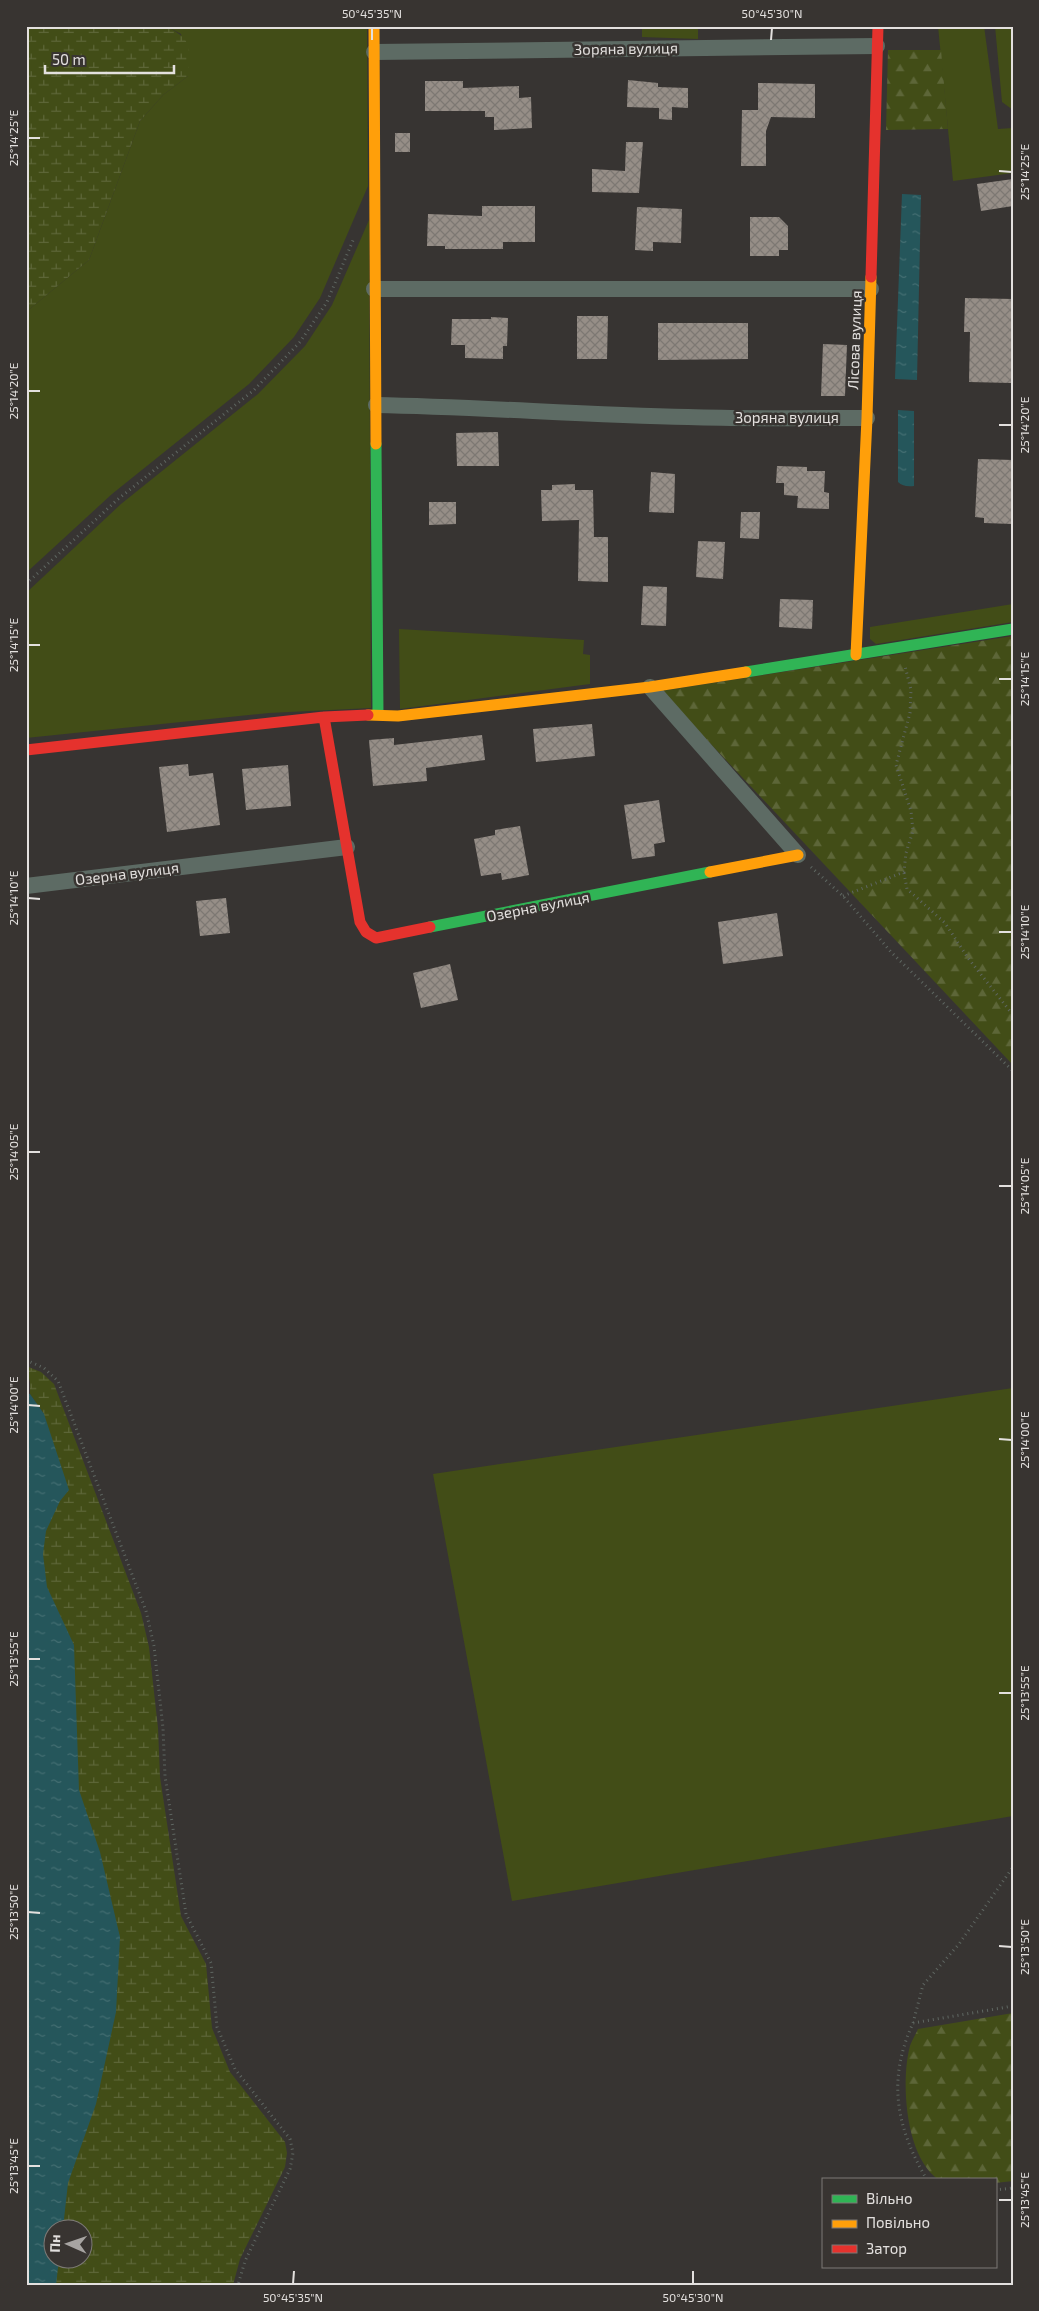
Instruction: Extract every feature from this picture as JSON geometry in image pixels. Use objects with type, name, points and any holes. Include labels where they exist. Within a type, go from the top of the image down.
[{"type":"street","points":[[374,26],[374,289],[378,714]]},
{"type":"street","name":"Лісова вулиця","points":[[856,655],[867,418],[878,26]]},
{"type":"street","name":"Зоряна вулиця","points":[[374,52],[877,46]]},
{"type":"street","points":[[374,289],[871,289]]},
{"type":"street","name":"Зоряна вулиця","points":[[376,405],[478,407],[540,412],[691,418],[867,418]]},
{"type":"street","points":[[26,750],[324,717],[378,714],[398,716],[650,687],[1013,629]]},
{"type":"street","points":[[650,687],[798,855]]},
{"type":"street","name":"Озерна вулиця","points":[[324,717],[360,922],[366,932],[376,938],[798,855]]},
{"type":"street","name":"Озерна вулиця","points":[[26,886],[347,847]]},
{"type":"path","points":[[26,584],[117,500],[254,390],[300,342],[327,302],[356,233]]},
{"type":"path","points":[[902,648],[911,690],[910,713],[896,765],[911,811],[913,831],[906,853],[904,872],[907,889],[945,923],[968,958],[1013,1015]]},
{"type":"path","points":[[798,855],[843,896],[891,952],[1012,1069]]},
{"type":"path","points":[[843,896],[904,872]]},
{"type":"path","points":[[26,1360],[44,1368],[58,1381],[146,1611],[154,1646],[163,1728],[165,1776],[186,1914],[211,1963],[216,2027],[235,2069],[290,2139],[293,2153],[290,2169],[245,2261],[238,2285]]},
{"type":"path","points":[[926,2178],[913,2156],[904,2133],[899,2106],[899,2073],[902,2047],[913,2023],[923,1985],[959,1944],[1013,1868]]},
{"type":"path","points":[[913,2023],[1013,2006]]},
{"type":"path","points":[[996,2190],[1013,2188]]},
{"type":"green space","points":[[26,26],[166,26],[182,36],[186,41],[189,58],[188,76],[163,95],[140,121],[89,260],[26,312]]},
{"type":"green space","points":[[166,26],[367,26],[368,186],[320,298],[294,337],[249,384],[112,494],[26,573],[26,312],[89,260],[140,121],[163,95],[188,76],[181,34]]},
{"type":"green space","points":[[642,26],[698,26],[698,39],[642,37]]},
{"type":"green space","points":[[938,26],[984,26],[998,129],[1013,128],[1013,173],[953,181]]},
{"type":"green space","points":[[995,26],[1013,26],[1013,110],[1002,102]]},
{"type":"green space","points":[[888,50],[941,50],[948,129],[886,130]]},
{"type":"green space","points":[[369,220],[371,708],[269,713],[26,738],[26,593],[121,504],[258,394],[305,346],[332,305]]},
{"type":"green space","points":[[1013,604],[1013,622],[876,644],[870,639],[870,627]]},
{"type":"green space","points":[[399,629],[584,640],[583,654],[590,655],[590,684],[400,709]]},
{"type":"green space","points":[[1013,636],[1013,1065],[661,691]]},
{"type":"green space","points":[[26,1366],[41,1372],[54,1384],[141,1613],[149,1647],[158,1728],[160,1777],[181,1916],[206,1964],[212,2028],[230,2072],[285,2142],[287,2153],[285,2167],[240,2259],[233,2285],[26,2285],[26,1826],[44,1414],[30,1394],[30,1382]]},
{"type":"green space","points":[[1013,1388],[1013,1816],[512,1901],[433,1474]]},
{"type":"green space","points":[[1013,2013],[1013,2181],[996,2183],[996,2178],[937,2178],[928,2170],[919,2155],[913,2139],[906,2101],[907,2065],[910,2047],[918,2029]]},
{"type":"water","points":[[902,194],[921,195],[917,380],[895,379]]},
{"type":"water","points":[[898,410],[914,411],[914,486],[905,486],[898,482]]},
{"type":"water","points":[[26,1393],[30,1394],[44,1414],[69,1490],[60,1501],[46,1531],[43,1554],[47,1587],[74,1645],[79,1790],[100,1852],[120,1937],[116,2012],[96,2104],[68,2183],[64,2218],[42,2218],[42,2268],[58,2268],[56,2285],[26,2285]]},
{"type":"building","points":[[628,80],[658,83],[658,87],[688,88],[688,108],[672,107],[672,120],[659,119],[659,108],[627,107]]},
{"type":"building","points":[[425,81],[463,81],[463,88],[519,86],[519,98],[531,97],[532,128],[494,130],[494,117],[485,117],[485,111],[425,111]]},
{"type":"building","points":[[758,83],[815,84],[815,118],[771,117],[766,131],[766,166],[741,166],[742,110],[758,110]]},
{"type":"building","points":[[395,133],[410,133],[410,152],[395,152]]},
{"type":"building","points":[[626,142],[643,142],[639,193],[592,192],[592,169],[625,171]]},
{"type":"building","points":[[1013,179],[1013,206],[981,211],[977,184]]},
{"type":"building","points":[[482,206],[535,206],[535,242],[503,242],[503,249],[445,249],[445,246],[427,246],[428,214],[482,216]]},
{"type":"building","points":[[637,207],[682,209],[681,243],[653,242],[653,251],[635,250]]},
{"type":"building","points":[[750,217],[779,217],[788,226],[788,250],[779,250],[779,256],[750,256]]},
{"type":"building","points":[[965,298],[1013,299],[1011,383],[969,382],[970,332],[964,332]]},
{"type":"building","points":[[577,316],[608,316],[607,359],[577,359]]},
{"type":"building","points":[[491,317],[508,318],[507,346],[503,346],[503,359],[465,358],[465,345],[451,345],[452,319],[491,319]]},
{"type":"building","points":[[658,323],[748,323],[748,359],[658,360]]},
{"type":"building","points":[[823,344],[847,345],[845,396],[821,396]]},
{"type":"building","points":[[498,432],[499,466],[457,466],[456,433]]},
{"type":"building","points":[[978,459],[1013,460],[1012,524],[984,523],[984,518],[975,517]]},
{"type":"building","points":[[777,466],[807,467],[807,471],[825,471],[824,492],[829,493],[829,509],[797,508],[798,496],[784,495],[784,483],[776,483]]},
{"type":"building","points":[[651,472],[675,474],[674,513],[649,512]]},
{"type":"building","points":[[575,484],[575,490],[593,490],[594,537],[608,537],[608,582],[578,581],[579,520],[542,521],[541,490],[552,490],[552,485]]},
{"type":"building","points":[[429,502],[456,502],[456,524],[429,525]]},
{"type":"building","points":[[741,512],[760,512],[759,539],[740,538]]},
{"type":"building","points":[[698,541],[725,542],[723,579],[696,577]]},
{"type":"building","points":[[643,586],[667,587],[666,626],[641,625]]},
{"type":"building","points":[[780,599],[813,600],[812,629],[779,627]]},
{"type":"building","points":[[592,724],[595,756],[536,762],[533,729]]},
{"type":"building","points":[[482,735],[485,760],[426,768],[427,781],[373,786],[369,740],[394,738],[394,745]]},
{"type":"building","points":[[188,764],[189,776],[213,773],[220,825],[167,832],[159,767]]},
{"type":"building","points":[[288,765],[291,806],[246,810],[242,769]]},
{"type":"building","points":[[659,800],[665,842],[654,844],[655,856],[632,859],[624,805]]},
{"type":"building","points":[[520,826],[529,875],[502,880],[501,873],[481,876],[474,839],[495,835],[495,830]]},
{"type":"building","points":[[226,898],[230,933],[200,936],[196,901]]},
{"type":"building","points":[[777,913],[783,956],[723,964],[718,922]]},
{"type":"building","points":[[450,964],[458,1000],[421,1008],[413,973]]},
{"type":"traffic: fast","points":[[376,444],[378,714]]},
{"type":"traffic: fast","points":[[746,672],[1013,629]]},
{"type":"traffic: fast","points":[[430,927],[710,872]]},
{"type":"traffic: slow","points":[[374,26],[376,444]]},
{"type":"traffic: slow","points":[[856,655],[867,418],[871,277]]},
{"type":"traffic: slow","points":[[368,715],[398,716],[650,687],[746,672]]},
{"type":"traffic: slow","points":[[710,872],[798,855]]},
{"type":"traffic: jam","points":[[871,277],[878,26]]},
{"type":"traffic: jam","points":[[26,750],[324,717],[368,715]]},
{"type":"traffic: jam","points":[[324,717],[360,922],[366,932],[376,938],[430,927]]}]
